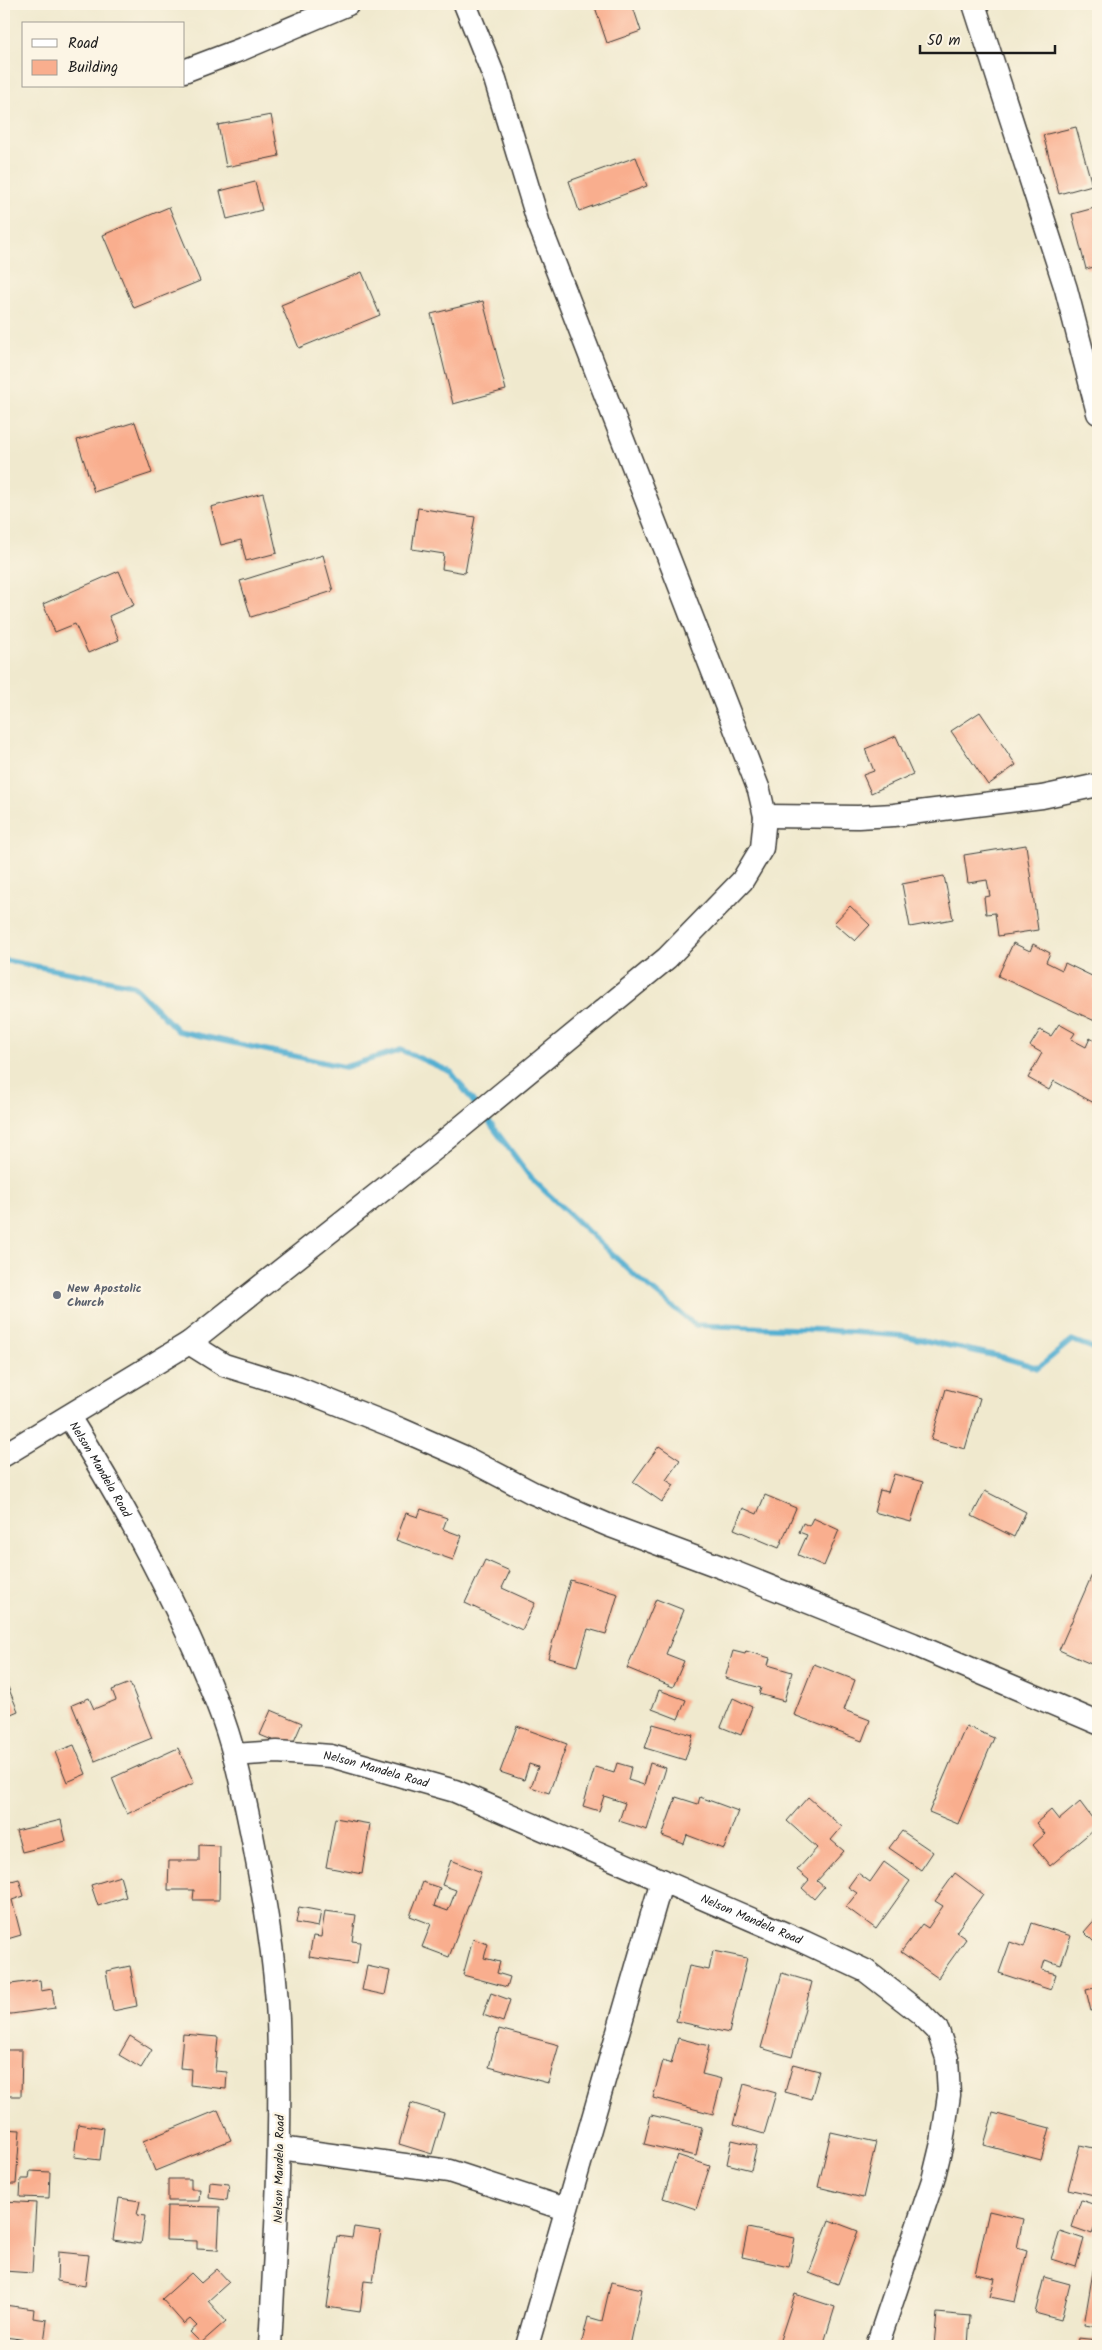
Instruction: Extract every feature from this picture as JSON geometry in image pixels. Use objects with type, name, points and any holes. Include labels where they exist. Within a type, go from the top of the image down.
[{"type":"street","points":[[185,71],[242,49],[348,4]]},
{"type":"street","points":[[69,1417],[189,1343],[437,1147],[559,1047],[667,958],[742,881],[762,848],[765,816],[755,781],[539,224],[495,79],[465,4]]},
{"type":"street","points":[[974,4],[1066,289],[1098,413]]},
{"type":"street","points":[[765,816],[858,817],[894,815],[1042,797],[1098,785]]},
{"type":"street","points":[[189,1343],[224,1365],[295,1387],[400,1429],[464,1457],[533,1493],[913,1644],[1098,1723]]},
{"type":"street","name":"Nelson Mandela Road","points":[[4,1454],[69,1417],[143,1544],[180,1616],[218,1704],[234,1755],[260,1875],[271,1944],[278,2017],[280,2148],[278,2222],[270,2346]]},
{"type":"street","name":"Nelson Mandela Road","points":[[234,1755],[277,1752],[330,1756],[455,1791],[804,1942],[866,1971],[900,1996],[938,2031],[947,2058],[949,2095],[942,2143],[932,2180],[877,2346]]},
{"type":"street","points":[[527,2346],[565,2209],[662,1880]]},
{"type":"street","points":[[280,2148],[449,2171],[565,2209]]},
{"type":"building","points":[[594,4],[632,4],[641,31],[607,43]]},
{"type":"building","points":[[271,115],[279,156],[226,167],[218,125]]},
{"type":"building","points":[[1076,127],[1092,185],[1059,194],[1043,135]]},
{"type":"building","points":[[636,157],[647,186],[579,211],[569,181]]},
{"type":"building","points":[[255,182],[262,210],[227,219],[220,191]]},
{"type":"building","points":[[169,207],[200,281],[134,308],[103,235]]},
{"type":"building","points":[[1098,207],[1098,266],[1086,269],[1072,214]]},
{"type":"building","points":[[362,272],[380,315],[299,348],[281,305]]},
{"type":"building","points":[[483,301],[506,390],[453,404],[431,314]]},
{"type":"building","points":[[135,422],[152,473],[94,492],[77,440]]},
{"type":"building","points":[[263,493],[277,553],[246,561],[241,540],[221,545],[211,507]]},
{"type":"building","points":[[418,508],[475,517],[465,573],[442,569],[444,554],[412,549]]},
{"type":"building","points":[[323,555],[333,591],[251,617],[240,581]]},
{"type":"building","points":[[119,571],[134,605],[109,616],[119,640],[88,653],[75,624],[55,632],[43,604]]},
{"type":"building","points":[[980,712],[1016,765],[988,785],[951,731]]},
{"type":"building","points":[[896,736],[913,774],[871,793],[863,775],[874,771],[865,749]]},
{"type":"building","points":[[1026,845],[1038,930],[998,936],[995,913],[986,914],[984,897],[990,896],[987,880],[968,883],[964,855]]},
{"type":"building","points":[[944,876],[953,919],[910,927],[902,884]]},
{"type":"building","points":[[850,906],[870,925],[855,941],[834,923]]},
{"type":"building","points":[[1013,943],[1030,951],[1033,944],[1050,953],[1046,962],[1062,970],[1065,963],[1098,979],[1094,988],[1098,990],[1097,1022],[998,976]]},
{"type":"building","points":[[1059,1024],[1075,1033],[1071,1039],[1086,1047],[1090,1038],[1098,1043],[1098,1096],[1094,1103],[1054,1081],[1049,1090],[1028,1078],[1042,1053],[1030,1046],[1040,1030],[1051,1036]]},
{"type":"building","points":[[946,1389],[980,1398],[965,1449],[931,1440]]},
{"type":"building","points":[[659,1446],[680,1460],[666,1480],[674,1485],[662,1502],[633,1482]]},
{"type":"building","points":[[894,1474],[923,1482],[911,1522],[874,1512],[880,1490],[888,1492]]},
{"type":"building","points":[[985,1491],[1026,1512],[1014,1537],[972,1516]]},
{"type":"building","points":[[765,1495],[796,1508],[779,1548],[734,1529],[743,1508],[757,1514]]},
{"type":"building","points":[[421,1509],[447,1518],[443,1529],[462,1536],[453,1560],[396,1540],[406,1513],[418,1517]]},
{"type":"building","points":[[813,1518],[839,1530],[824,1566],[798,1555],[807,1535],[799,1532],[803,1523],[809,1526]]},
{"type":"building","points":[[485,1560],[510,1571],[502,1588],[535,1603],[522,1630],[465,1603]]},
{"type":"building","points":[[1095,1568],[1098,1569],[1098,1667],[1059,1650]]},
{"type":"building","points":[[570,1580],[618,1594],[606,1634],[588,1629],[577,1666],[548,1658]]},
{"type":"building","points":[[656,1599],[684,1610],[666,1654],[684,1661],[673,1687],[627,1668]]},
{"type":"building","points":[[733,1651],[745,1654],[746,1651],[770,1658],[768,1665],[792,1672],[784,1701],[759,1694],[761,1688],[725,1678]]},
{"type":"building","points":[[814,1664],[855,1680],[844,1710],[870,1720],[862,1741],[794,1715]]},
{"type":"building","points":[[130,1683],[152,1738],[95,1761],[72,1705],[89,1698],[94,1709],[116,1700],[112,1690]]},
{"type":"building","points":[[8,1687],[18,1711],[4,1717],[4,1689]]},
{"type":"building","points":[[659,1690],[686,1700],[678,1719],[652,1709]]},
{"type":"building","points":[[733,1698],[752,1707],[741,1735],[721,1727]]},
{"type":"building","points":[[271,1710],[302,1723],[291,1748],[260,1735]]},
{"type":"building","points":[[653,1724],[693,1735],[685,1760],[645,1748]]},
{"type":"building","points":[[517,1726],[567,1744],[549,1793],[531,1787],[538,1767],[529,1764],[524,1780],[500,1772]]},
{"type":"building","points":[[966,1726],[994,1738],[958,1824],[929,1812]]},
{"type":"building","points":[[74,1745],[86,1774],[67,1782],[55,1752]]},
{"type":"building","points":[[178,1748],[194,1783],[127,1814],[112,1778]]},
{"type":"building","points":[[617,1763],[631,1767],[628,1780],[644,1785],[650,1763],[666,1768],[647,1830],[619,1821],[625,1803],[604,1796],[599,1811],[583,1806],[595,1767],[614,1773]]},
{"type":"building","points":[[676,1797],[698,1804],[700,1797],[738,1811],[724,1849],[687,1835],[684,1844],[662,1836]]},
{"type":"building","points":[[808,1797],[842,1827],[831,1840],[844,1851],[817,1881],[824,1887],[814,1899],[802,1888],[809,1880],[797,1870],[817,1848],[787,1821]]},
{"type":"building","points":[[1080,1802],[1098,1826],[1050,1866],[1033,1845],[1045,1834],[1036,1823],[1051,1810],[1059,1820]]},
{"type":"building","points":[[335,1818],[370,1824],[362,1874],[326,1867]]},
{"type":"building","points":[[61,1820],[66,1841],[22,1852],[16,1831]]},
{"type":"building","points":[[902,1831],[933,1852],[921,1870],[889,1848]]},
{"type":"building","points":[[199,1845],[220,1846],[219,1900],[193,1900],[194,1890],[168,1890],[169,1861],[199,1861]]},
{"type":"building","points":[[451,1860],[481,1872],[449,1957],[422,1947],[431,1924],[410,1916],[423,1882],[440,1888],[434,1906],[448,1911],[456,1890],[442,1885]]},
{"type":"building","points":[[884,1862],[910,1881],[876,1929],[846,1907],[857,1893],[848,1887],[858,1873],[870,1882]]},
{"type":"building","points":[[955,1873],[983,1894],[956,1932],[966,1939],[938,1978],[901,1952],[922,1924],[928,1928],[943,1906],[935,1901]]},
{"type":"building","points":[[120,1876],[126,1897],[98,1906],[91,1885]]},
{"type":"building","points":[[19,1879],[24,1896],[12,1900],[21,1935],[4,1940],[4,1883]]},
{"type":"building","points":[[299,1907],[321,1911],[318,1927],[296,1923]]},
{"type":"building","points":[[325,1911],[356,1915],[352,1941],[360,1942],[357,1964],[309,1957],[313,1936],[321,1937]]},
{"type":"building","points":[[1098,1916],[1098,1946],[1084,1932]]},
{"type":"building","points":[[1032,1923],[1071,1936],[1061,1965],[1045,1960],[1042,1970],[1056,1974],[1051,1990],[999,1973],[1010,1942],[1024,1947]]},
{"type":"building","points":[[473,1939],[488,1944],[484,1958],[500,1962],[497,1973],[510,1977],[507,1987],[463,1975]]},
{"type":"building","points":[[713,1951],[747,1958],[729,2033],[676,2021],[689,1966],[709,1970]]},
{"type":"building","points":[[130,1966],[137,2006],[113,2011],[106,1971]]},
{"type":"building","points":[[367,1966],[390,1971],[385,1995],[362,1990]]},
{"type":"building","points":[[782,1973],[812,1982],[792,2057],[761,2048]]},
{"type":"building","points":[[40,1980],[41,1991],[52,1989],[55,2008],[4,2015],[4,1985]]},
{"type":"building","points":[[1098,1987],[1098,2009],[1091,2011],[1086,1990]]},
{"type":"building","points":[[491,1993],[510,2000],[503,2022],[483,2015]]},
{"type":"building","points":[[499,2029],[559,2045],[548,2083],[489,2067]]},
{"type":"building","points":[[183,2034],[218,2037],[215,2071],[227,2072],[226,2089],[190,2085],[191,2069],[180,2068]]},
{"type":"building","points":[[130,2036],[152,2050],[141,2068],[119,2055]]},
{"type":"building","points":[[678,2038],[709,2046],[702,2074],[722,2079],[713,2114],[653,2098],[663,2061],[671,2064]]},
{"type":"building","points":[[4,2050],[22,2050],[21,2096],[4,2096]]},
{"type":"building","points":[[793,2064],[819,2071],[811,2099],[785,2092]]},
{"type":"building","points":[[744,2084],[776,2093],[764,2134],[733,2125]]},
{"type":"building","points":[[411,2103],[444,2113],[432,2154],[399,2144]]},
{"type":"building","points":[[218,2110],[231,2140],[155,2171],[143,2141]]},
{"type":"building","points":[[993,2113],[1050,2128],[1041,2160],[984,2145]]},
{"type":"building","points":[[651,2115],[702,2127],[696,2156],[644,2144]]},
{"type":"building","points":[[78,2124],[104,2128],[100,2160],[74,2157]]},
{"type":"building","points":[[4,2129],[20,2130],[16,2184],[4,2184]]},
{"type":"building","points":[[831,2132],[876,2142],[863,2198],[818,2187]]},
{"type":"building","points":[[732,2140],[757,2146],[751,2170],[727,2164]]},
{"type":"building","points":[[1080,2145],[1098,2149],[1098,2196],[1068,2189]]},
{"type":"building","points":[[677,2155],[710,2166],[696,2209],[663,2198]]},
{"type":"building","points":[[30,2171],[50,2172],[49,2198],[20,2197],[21,2179],[29,2179]]},
{"type":"building","points":[[168,2179],[191,2179],[191,2189],[200,2189],[199,2201],[168,2201]]},
{"type":"building","points":[[210,2182],[229,2184],[227,2200],[209,2198]]},
{"type":"building","points":[[119,2198],[140,2201],[137,2215],[145,2216],[141,2244],[113,2240]]},
{"type":"building","points":[[1081,2200],[1098,2206],[1098,2219],[1092,2234],[1072,2227]]},
{"type":"building","points":[[4,2201],[36,2203],[32,2273],[4,2271]]},
{"type":"building","points":[[167,2206],[220,2207],[218,2250],[197,2249],[197,2241],[166,2240]]},
{"type":"building","points":[[989,2211],[1023,2219],[1017,2248],[1027,2251],[1015,2302],[990,2297],[995,2278],[975,2274]]},
{"type":"building","points":[[829,2220],[858,2231],[838,2284],[809,2273]]},
{"type":"building","points":[[354,2227],[381,2231],[373,2282],[364,2281],[360,2312],[327,2307],[337,2236],[352,2238]]},
{"type":"building","points":[[748,2228],[795,2238],[789,2267],[742,2257]]},
{"type":"building","points":[[1060,2231],[1084,2239],[1076,2267],[1051,2259]]},
{"type":"building","points":[[1098,2248],[1098,2327],[1084,2325]]},
{"type":"building","points":[[58,2252],[89,2255],[85,2286],[57,2281]]},
{"type":"building","points":[[217,2269],[229,2282],[208,2301],[226,2321],[201,2343],[190,2332],[197,2326],[190,2319],[184,2324],[162,2299],[191,2273],[201,2283]]},
{"type":"building","points":[[1044,2277],[1070,2284],[1061,2320],[1035,2313]]},
{"type":"building","points":[[611,2282],[642,2289],[630,2346],[581,2346],[588,2317],[602,2321]]},
{"type":"building","points":[[795,2294],[835,2307],[823,2346],[778,2346]]},
{"type":"building","points":[[4,2305],[34,2309],[33,2318],[47,2320],[44,2342],[4,2337]]},
{"type":"building","points":[[937,2313],[970,2316],[968,2346],[934,2346]]},
{"type":"building","points":[[1078,2338],[1098,2340],[1098,2346],[1077,2346]]},
{"type":"waterway","points":[[4,960],[133,985],[178,1031],[345,1067],[401,1050],[451,1072],[478,1108]]},
{"type":"waterway","points":[[484,1115],[531,1178],[632,1273],[695,1325],[825,1330],[904,1336],[1002,1357],[1038,1368],[1072,1340],[1098,1350]]},
{"type":"place","name":"New Apostolic Church","points":[[57,1295]]}]
